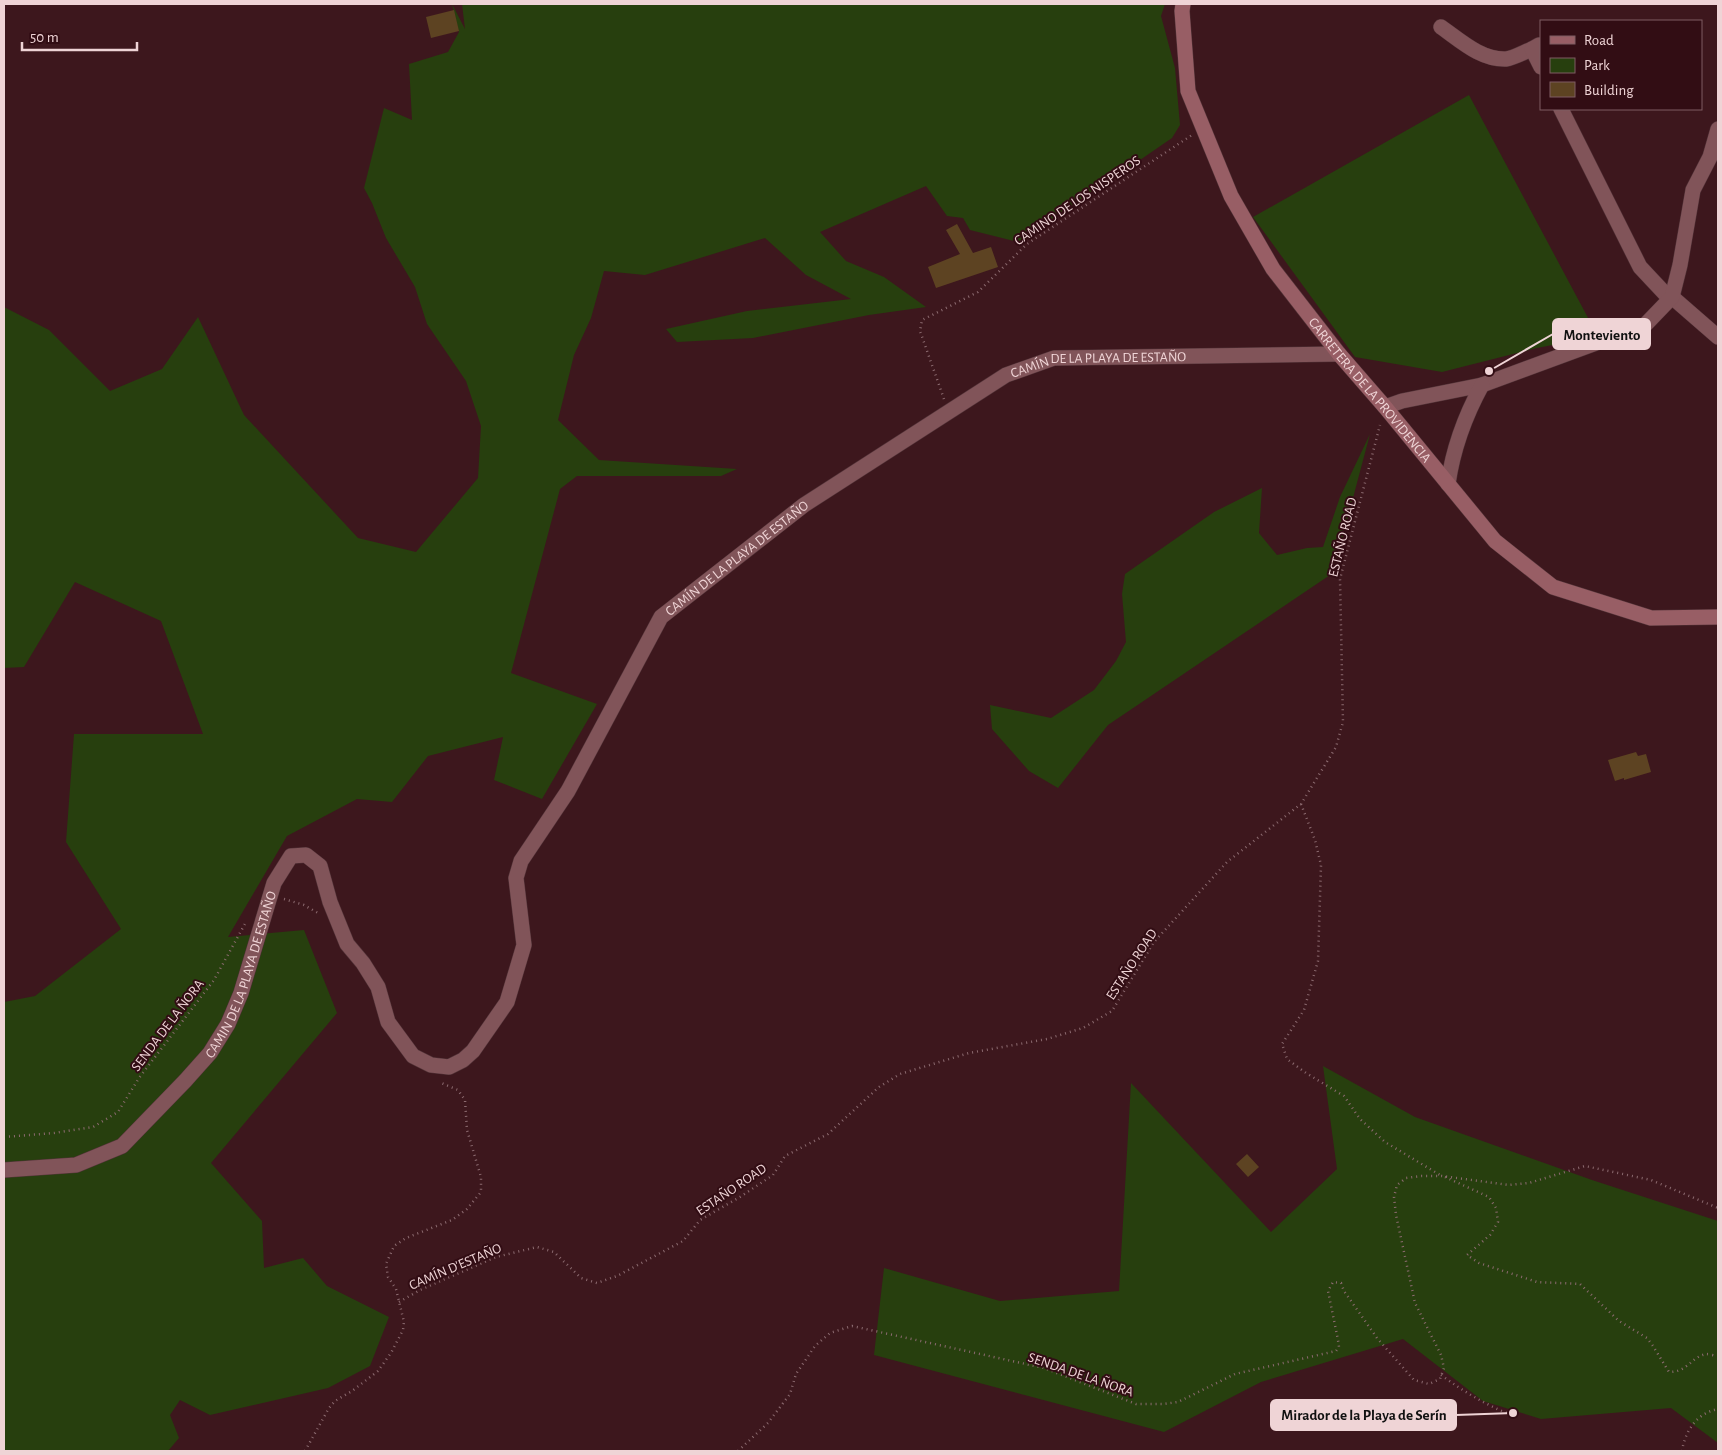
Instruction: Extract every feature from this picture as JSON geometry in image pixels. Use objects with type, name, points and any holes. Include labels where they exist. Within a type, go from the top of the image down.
[{"type":"street","name":"CARRETERA DE LA PROVIDENCIA","points":[[1183,4],[1188,92],[1231,196],[1273,269],[1339,354],[1495,541],[1553,587],[1651,618],[1718,618]]},
{"type":"street","points":[[1441,27],[1475,51],[1488,57],[1508,59],[1536,47],[1540,63]]},
{"type":"street","points":[[1562,110],[1640,266],[1671,298],[1718,337]]},
{"type":"street","points":[[1385,407],[1402,401],[1482,385],[1645,325],[1671,298],[1680,264],[1693,190],[1710,157],[1718,129]]},
{"type":"street","name":"CAMÍN DE LA PLAYA DE ESTAÑO","points":[[388,1022],[413,1056],[431,1065],[449,1067],[464,1060],[474,1051],[507,1002],[524,945],[516,878],[521,861],[568,791],[661,617],[804,505],[1006,375],[1054,358],[1339,354]]},
{"type":"street","points":[[1448,484],[1451,460],[1469,409],[1482,385]]},
{"type":"street","name":"CAMIN DE LA PLAYA DE ESTAÑO","points":[[4,1170],[76,1165],[122,1146],[210,1053],[228,1024],[241,993],[274,883],[291,856],[306,855],[320,866],[330,902],[347,944],[363,963],[378,987],[388,1022]]},
{"type":"path","name":"CAMINO DE LOS NISPEROS","points":[[949,412],[920,331],[922,320],[978,292],[1027,244],[1203,128]]},
{"type":"path","name":"ESTAÑO ROAD","points":[[596,1283],[617,1276],[683,1241],[700,1220],[773,1175],[785,1156],[828,1134],[878,1087],[900,1074],[969,1052],[1047,1039],[1083,1028],[1112,1011],[1154,942],[1227,862],[1301,804],[1336,748],[1343,722],[1340,579],[1385,407]]},
{"type":"path","points":[[1301,804],[1315,840],[1321,865],[1318,961],[1304,1010],[1282,1044],[1287,1059],[1344,1096],[1360,1119],[1385,1142],[1442,1176],[1489,1197],[1496,1208],[1498,1222],[1490,1235],[1467,1255],[1478,1263],[1537,1282],[1580,1284],[1619,1321],[1647,1338],[1669,1372],[1678,1372],[1707,1354],[1718,1356]]},
{"type":"path","points":[[270,897],[304,905],[317,912]]},
{"type":"path","name":"SENDA DE LA ÑORA","points":[[4,1137],[54,1133],[93,1127],[118,1112],[139,1078],[214,980],[250,914]]},
{"type":"path","points":[[305,1451],[329,1408],[335,1401],[378,1372],[403,1330],[404,1322],[396,1289],[388,1278],[386,1264],[394,1246],[406,1238],[452,1220],[467,1210],[481,1192],[481,1177],[467,1130],[465,1100],[458,1090],[436,1081]]},
{"type":"path","points":[[1509,1414],[1465,1393],[1441,1375],[1444,1368],[1441,1355],[1415,1303],[1396,1215],[1394,1197],[1396,1185],[1406,1178],[1442,1176],[1509,1184],[1529,1183],[1585,1166],[1650,1180],[1718,1208]]},
{"type":"path","name":"CAMÍN D'ESTAÑO","points":[[399,1302],[420,1290],[496,1257],[537,1247],[554,1252],[581,1278],[596,1283]]},
{"type":"path","name":"SENDA DE LA ÑORA","points":[[738,1451],[768,1423],[790,1394],[796,1374],[815,1346],[830,1332],[852,1326],[1044,1368],[1136,1404],[1163,1404],[1178,1402],[1235,1374],[1336,1351],[1338,1340],[1328,1291],[1333,1282],[1340,1283],[1377,1338],[1414,1380],[1429,1384],[1440,1379],[1441,1375]]},
{"type":"path","points":[[1682,1451],[1684,1437],[1694,1422],[1710,1410],[1718,1409]]},
{"type":"green space","points":[[452,4],[465,29],[462,4],[1165,4],[1161,16],[1175,68],[1180,125],[1172,138],[1124,171],[1118,171],[1109,180],[1018,242],[970,230],[963,218],[947,216],[926,186],[820,232],[846,261],[884,277],[926,307],[869,315],[753,338],[677,342],[666,329],[747,311],[851,299],[806,275],[765,238],[645,275],[604,271],[591,318],[574,355],[558,420],[599,460],[737,469],[721,476],[577,476],[560,489],[511,673],[597,704],[542,799],[494,780],[503,737],[428,756],[392,802],[357,799],[287,836],[228,937],[304,930],[337,1013],[211,1163],[262,1221],[264,1268],[303,1258],[327,1286],[389,1317],[370,1366],[328,1388],[210,1415],[180,1400],[170,1415],[179,1438],[168,1451],[4,1451],[4,1002],[35,996],[121,929],[66,842],[74,734],[203,734],[161,621],[75,582],[24,667],[4,668],[4,307],[49,330],[110,391],[162,369],[198,317],[244,415],[358,538],[416,552],[478,478],[481,426],[466,381],[427,324],[415,287],[386,238],[364,188],[384,108],[412,120],[409,64],[448,52],[459,32]]},
{"type":"green space","points":[[1469,95],[1594,329],[1563,343],[1442,372],[1355,357],[1253,217]]},
{"type":"green space","points":[[1370,434],[1333,573],[1108,725],[1058,788],[1029,771],[992,729],[990,705],[1051,718],[1094,690],[1116,661],[1126,642],[1122,594],[1125,574],[1214,512],[1262,488],[1259,533],[1277,555],[1307,548],[1323,547],[1340,497]]},
{"type":"green space","points":[[1323,1066],[1415,1117],[1592,1180],[1718,1221],[1718,1443],[1671,1408],[1541,1419],[1483,1401],[1403,1339],[1261,1382],[1164,1432],[874,1355],[884,1268],[1000,1301],[1119,1291],[1131,1083],[1271,1232],[1337,1169]]},
{"type":"building","points":[[454,10],[459,31],[431,38],[426,17]]},
{"type":"building","points":[[957,224],[973,253],[991,247],[998,267],[936,288],[928,267],[960,254],[946,230]]},
{"type":"building","points":[[1636,752],[1638,756],[1646,754],[1651,772],[1615,781],[1608,760]]},
{"type":"building","points":[[1247,1154],[1259,1167],[1248,1177],[1236,1164]]},
{"type":"place","name":"Monteviento","points":[[1489,371]]},
{"type":"place","name":"Mirador de la Playa de Serín","points":[[1513,1413]]}]
